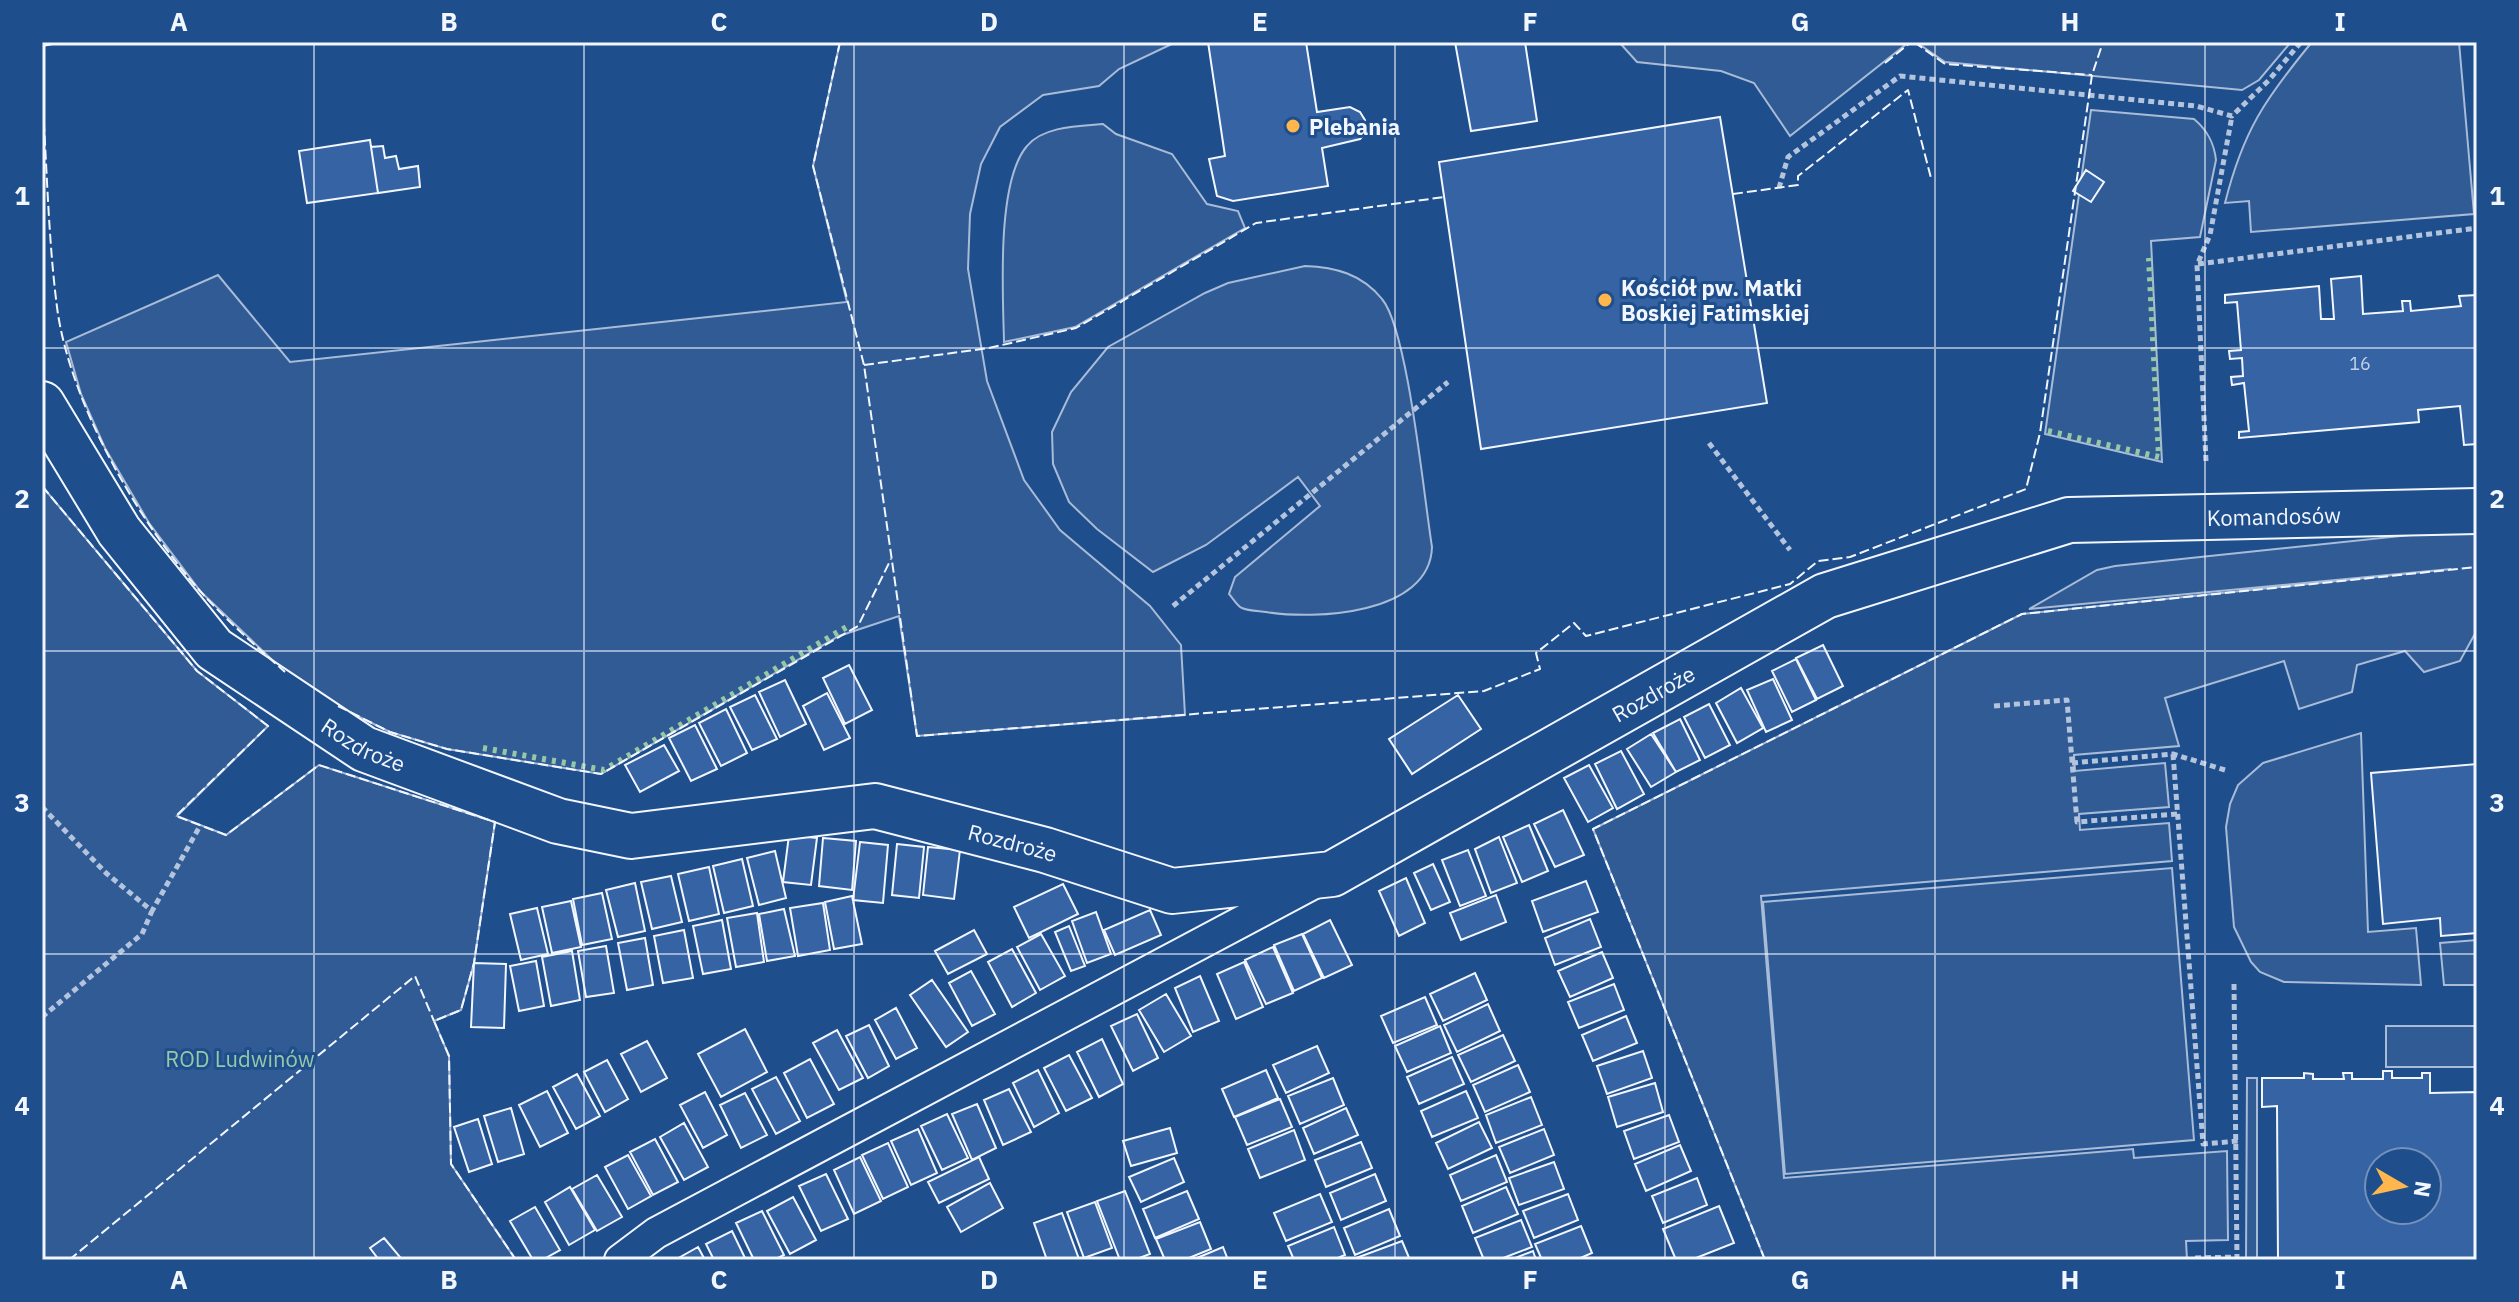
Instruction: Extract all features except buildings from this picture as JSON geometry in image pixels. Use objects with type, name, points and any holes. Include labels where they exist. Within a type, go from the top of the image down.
[{"type":"street","name":"Rozdroże","points":[[42,404],[119,531],[214,649],[364,749],[558,821],[631,836],[875,806],[1045,850],[1172,891],[1332,874],[1825,596],[2069,520]]},
{"type":"street","name":"Komandosów","points":[[2069,520],[2477,511]]},
{"type":"lane","points":[[620,1260],[656,1233],[1332,874]]},
{"type":"path","points":[[2208,518],[2197,265],[2210,235],[2232,116],[2269,80],[2301,42]]},
{"type":"path","points":[[1779,188],[1788,157],[1900,76],[2196,106],[2232,116]]},
{"type":"path","points":[[2197,265],[2477,228]]},
{"type":"path","points":[[1173,606],[1448,382]]},
{"type":"path","points":[[1709,443],[1797,560]]},
{"type":"path","points":[[1994,706],[2067,700],[2077,822],[2177,814]]},
{"type":"path","points":[[2072,763],[2173,754],[2225,770]]},
{"type":"path","points":[[2173,754],[2203,1144],[2238,1141]]},
{"type":"path","points":[[42,807],[106,873],[152,911]]},
{"type":"path","points":[[42,1017],[142,934],[200,826]]},
{"type":"path","points":[[2195,1258],[2237,1258],[2234,984]]},
{"type":"green space","points":[[840,42],[1176,42],[1119,69],[1099,86],[1043,95],[1000,127],[981,164],[970,214],[968,269],[987,381],[1024,480],[1060,530],[1150,606],[1181,645],[1185,715],[917,736],[899,616],[839,636],[601,774],[447,749],[390,732],[337,706],[288,675],[201,592],[149,523],[105,448],[81,394],[66,342],[218,275],[290,362],[847,302],[813,166]]},
{"type":"green space","points":[[1619,42],[1909,42],[1790,136],[1754,83],[1721,71],[1637,62]]},
{"type":"green space","points":[[1916,42],[2291,42],[2259,80],[2242,90],[1945,62]]},
{"type":"green space","points":[[2312,42],[2459,42],[2474,214],[2251,232],[2249,201],[2225,203],[2232,178],[2258,117]]},
{"type":"green space","points":[[2091,110],[2194,119],[2214,148],[2216,160],[2200,237],[2151,241],[2162,462],[2045,434]]},
{"type":"green space","points":[[1103,124],[1116,134],[1172,154],[1207,204],[1238,211],[1245,228],[1075,327],[1004,342],[1006,211],[1017,163],[1027,146],[1042,134],[1062,128]]},
{"type":"green space","points":[[1305,266],[1337,270],[1366,283],[1382,299],[1391,317],[1407,378],[1432,547],[1426,570],[1412,587],[1391,600],[1366,608],[1312,615],[1247,610],[1238,606],[1229,594],[1235,577],[1320,506],[1298,477],[1206,545],[1153,572],[1097,529],[1069,502],[1053,464],[1052,432],[1071,392],[1108,347],[1228,283]]},
{"type":"green space","name":"ROD Ludwinów","points":[[42,486],[197,671],[268,726],[177,816],[226,835],[319,765],[495,822],[474,963],[461,1010],[434,1021],[449,1056],[451,1164],[516,1260],[42,1260]]},
{"type":"green space","points":[[2477,528],[2477,630],[2460,661],[2424,672],[2405,651],[2357,665],[2352,692],[2299,709],[2284,661],[2165,698],[2179,746],[2074,755],[2075,771],[2165,763],[2169,807],[2079,814],[2080,830],[2169,823],[2172,861],[1761,896],[1784,1178],[2133,1149],[2134,1158],[2227,1151],[2228,1240],[2186,1241],[2187,1260],[1765,1260],[1593,829],[2022,614],[2451,569],[2029,609],[2097,570]]},
{"type":"green space","points":[[2361,733],[2368,932],[2416,928],[2421,985],[2284,982],[2260,972],[2251,962],[2234,927],[2226,827],[2230,804],[2238,785],[2263,763]]},
{"type":"green space","points":[[2172,868],[2194,1140],[1785,1174],[1763,902]]},
{"type":"green space","points":[[2477,940],[2477,985],[2444,985],[2440,943]]},
{"type":"green space","points":[[2386,1026],[2477,1026],[2477,1067],[2386,1067]]},
{"type":"green space","points":[[2247,1078],[2257,1078],[2257,1260],[2246,1260]]},
{"type":"hedge","points":[[2048,431],[2159,457],[2149,258]]},
{"type":"hedge","points":[[483,748],[604,770],[850,625]]},
{"type":"fence","points":[[42,46],[65,42]]},
{"type":"fence","points":[[840,42],[813,166],[864,365],[917,736],[1484,691],[1540,669],[1536,653],[1574,623],[1586,636],[1790,584],[1818,561],[1850,557],[2026,489],[2040,433],[2092,75],[2103,42]]},
{"type":"fence","points":[[1885,63],[1911,42]]},
{"type":"fence","points":[[1914,42],[1945,64],[2092,75]]},
{"type":"fence","points":[[1733,194],[1798,185],[1798,176],[1908,90],[1931,178]]},
{"type":"fence","points":[[42,94],[57,307],[64,343],[91,420],[131,496],[177,564],[221,613],[285,672]]},
{"type":"fence","points":[[864,365],[989,348],[1076,328],[1256,223],[1444,197]]},
{"type":"fence","points":[[42,486],[197,671],[268,726],[176,816],[226,835],[319,765],[495,822],[474,963],[461,1010],[434,1021],[449,1056],[451,1164],[516,1260]]},
{"type":"fence","points":[[338,706],[390,732],[447,749],[601,774],[858,626],[891,559]]},
{"type":"fence","points":[[1765,1260],[1593,829],[2022,614],[2477,567]]},
{"type":"fence","points":[[69,1260],[415,976],[434,1021]]},
{"type":"place","name":"Plebania","points":[[1293,126]]},
{"type":"place","name":"Kościół pw. Matki Boskiej Fatimskiej","points":[[1605,300]]}]
